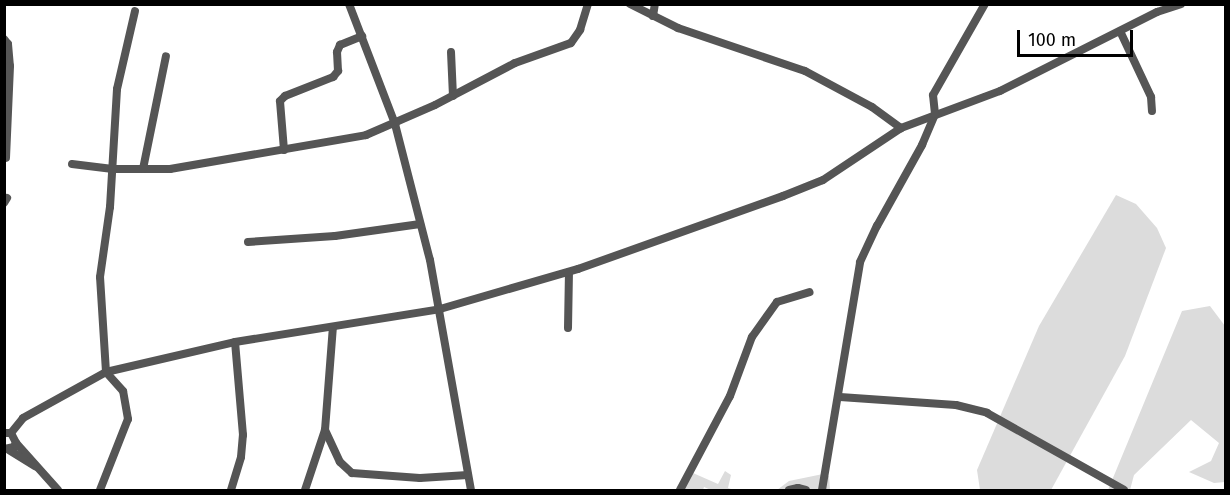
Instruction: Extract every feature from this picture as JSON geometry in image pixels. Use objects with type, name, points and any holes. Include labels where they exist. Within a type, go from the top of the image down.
[{"type":"street","points":[[349,4],[395,124],[440,309],[471,490]]},
{"type":"street","points":[[72,164],[143,170],[202,165],[366,135],[395,124],[453,96],[515,63],[571,43],[580,30],[588,4]]},
{"type":"street","points":[[630,4],[678,28],[805,71],[872,107],[902,128]]},
{"type":"street","points":[[653,16],[655,4]]},
{"type":"street","points":[[822,490],[840,397],[860,262],[877,226],[917,156],[935,114],[933,95],[985,4]]},
{"type":"street","points":[[52,489],[8,433],[23,417],[106,372],[235,342],[440,309],[568,272],[648,245],[823,180],[902,128],[1000,91],[1157,12],[1182,4]]},
{"type":"street","points":[[100,490],[128,419],[123,391],[106,372],[100,277],[113,169],[117,89],[135,11]]},
{"type":"street","points":[[1120,31],[1151,97],[1152,111]]},
{"type":"street","points":[[284,150],[280,101],[285,96],[333,77],[339,67],[338,48],[362,36]]},
{"type":"street","points":[[4,39],[8,44],[10,66],[6,159]]},
{"type":"street","points":[[451,52],[453,96]]},
{"type":"street","points":[[143,170],[166,56]]},
{"type":"street","points":[[248,242],[335,236],[420,224]]},
{"type":"street","points":[[568,272],[568,328]]},
{"type":"street","points":[[680,490],[730,396],[752,337],[777,302],[809,291]]},
{"type":"street","points":[[305,490],[325,430],[333,327]]},
{"type":"street","points":[[231,490],[241,457],[243,435],[235,342]]},
{"type":"street","points":[[840,397],[970,408],[987,413],[1122,489]]},
{"type":"street","points":[[325,430],[340,462],[352,472],[420,478],[468,475]]},
{"type":"street","points":[[16,443],[7,449],[35,466]]},
{"type":"street","points":[[789,490],[798,488],[806,490]]},
{"type":"shaded area","points":[[1116,195],[1136,204],[1157,228],[1166,248],[1125,356],[1051,490],[980,490],[977,470],[1039,326]]},
{"type":"shaded area","points":[[1210,306],[1225,326],[1225,482],[1214,483],[1189,472],[1211,461],[1219,443],[1191,420],[1134,475],[1130,490],[1108,490],[1182,311]]},
{"type":"shaded area","points":[[725,471],[731,475],[728,488],[734,490],[711,490],[704,487],[703,490],[675,490],[693,473],[718,484]]},
{"type":"shaded area","points":[[823,474],[829,476],[830,490],[777,490],[789,481]]}]
